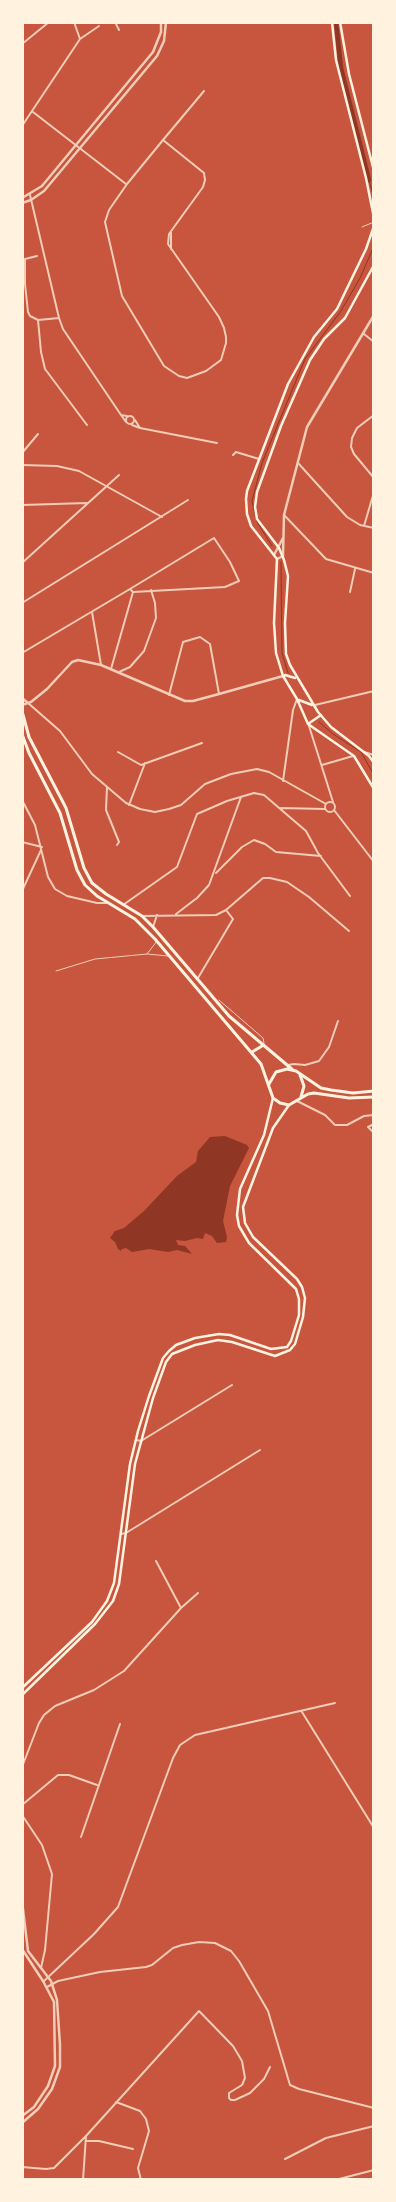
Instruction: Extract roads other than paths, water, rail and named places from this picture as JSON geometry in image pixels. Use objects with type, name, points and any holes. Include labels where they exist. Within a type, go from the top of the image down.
[{"type":"main road","points":[[333,24],[336,60],[366,178],[374,218]]},
{"type":"main road","points":[[340,24],[349,74],[374,171]]},
{"type":"main road","points":[[374,226],[366,249],[340,303],[314,337],[288,384],[248,491],[247,514],[252,526],[277,559],[274,623],[276,653],[283,676],[297,699],[308,724],[354,756],[374,789]]},
{"type":"main road","points":[[374,265],[345,318],[324,339],[310,360],[295,391],[257,492],[255,507],[257,519],[283,556],[288,576],[285,623],[286,654],[296,678],[314,706],[331,727],[364,752],[374,763]]},
{"type":"main road","points":[[283,676],[286,674],[296,678]]},
{"type":"main road","points":[[297,699],[314,706]]},
{"type":"main road","points":[[22,711],[29,737],[66,808],[88,876],[98,889],[142,916],[229,1016],[293,1070],[321,1088],[353,1094],[374,1090]]},
{"type":"main road","points":[[308,724],[321,715]]},
{"type":"main road","points":[[22,734],[60,813],[81,880],[90,890],[107,903],[135,919],[157,940],[261,1064],[273,1098],[280,1103],[288,1105]]},
{"type":"main road","points":[[252,1052],[263,1046]]},
{"type":"main road","points":[[269,1088],[272,1077],[276,1072],[287,1069],[293,1070]]},
{"type":"main road","points":[[298,1073],[304,1086],[298,1100]]},
{"type":"main road","points":[[22,1694],[96,1624],[113,1601],[119,1584],[135,1464],[140,1441],[166,1362],[178,1350],[218,1340],[232,1342],[276,1356],[290,1350],[295,1344],[303,1317],[305,1298],[302,1287],[297,1279],[253,1237],[245,1224],[243,1207],[273,1128],[288,1105],[308,1094],[320,1093],[349,1098],[372,1099]]},
{"type":"main road","points":[[22,1688],[92,1622],[107,1601],[114,1583],[130,1464],[149,1396],[163,1358],[176,1345],[195,1338],[219,1334],[230,1335],[270,1349],[279,1349],[287,1346],[295,1333],[299,1299],[296,1289],[250,1243],[239,1226],[237,1215],[240,1189],[264,1135],[273,1098]]},
{"type":"street","points":[[22,44],[49,22]]},
{"type":"street","points":[[74,22],[80,39]]},
{"type":"street","points":[[115,22],[119,30]]},
{"type":"street","points":[[22,198],[30,195],[42,186],[153,52],[161,32],[161,22]]},
{"type":"street","points":[[22,203],[31,200],[44,191],[157,56],[164,41],[166,22]]},
{"type":"street","points":[[333,24],[340,24]]},
{"type":"street","points":[[22,126],[80,39],[99,26]]},
{"type":"street","points":[[163,140],[204,173],[203,187],[171,232],[168,244],[219,317],[226,337],[221,360],[206,371],[187,378],[178,376],[164,366],[122,296],[105,222],[109,210],[127,184],[163,140],[204,91]]},
{"type":"street","points":[[33,112],[127,184]]},
{"type":"street","points":[[30,195],[63,329],[121,415],[128,424],[140,428],[217,443]]},
{"type":"street","points":[[38,256],[25,259],[28,312],[30,316],[38,320],[59,318]]},
{"type":"street","points":[[277,559],[283,556],[284,516],[310,422],[374,315]]},
{"type":"street","points":[[38,320],[41,352],[45,369],[87,425]]},
{"type":"street","points":[[363,333],[374,342]]},
{"type":"street","points":[[121,415],[130,416],[140,428]]},
{"type":"street","points":[[128,424],[126,420],[130,416]]},
{"type":"street","points":[[374,419],[372,416],[357,428],[352,438],[351,447],[354,454],[374,478]]},
{"type":"street","points":[[128,424],[133,423],[134,419]]},
{"type":"street","points":[[22,453],[38,434]]},
{"type":"street","points":[[233,455],[236,452],[259,459]]},
{"type":"street","points":[[298,462],[347,517],[364,526],[374,528]]},
{"type":"street","points":[[22,465],[57,466],[79,471],[162,517]]},
{"type":"street","points":[[22,563],[120,475]]},
{"type":"street","points":[[364,526],[374,492]]},
{"type":"street","points":[[22,603],[188,500]]},
{"type":"street","points":[[22,505],[89,503]]},
{"type":"street","points":[[284,516],[326,559],[374,573]]},
{"type":"street","points":[[274,554],[284,537]]},
{"type":"street","points":[[22,653],[214,538],[230,562],[239,581],[225,586],[133,592]]},
{"type":"street","points":[[350,592],[355,569]]},
{"type":"street","points":[[130,589],[133,592]]},
{"type":"street","points":[[119,672],[130,667],[144,650],[156,618],[152,590]]},
{"type":"street","points":[[111,669],[133,592]]},
{"type":"street","points":[[92,612],[101,665]]},
{"type":"street","points":[[169,695],[183,642],[195,638],[206,639],[210,644],[219,694]]},
{"type":"street","points":[[22,705],[28,704],[48,689],[72,662],[84,660],[119,672],[169,695],[193,701],[283,676]]},
{"type":"street","points":[[314,706],[374,691]]},
{"type":"street","points":[[22,698],[60,731],[92,774],[129,805],[155,812],[168,809],[181,805],[204,784],[244,770],[257,769],[269,772],[326,804],[333,802]]},
{"type":"street","points":[[283,781],[293,710],[297,699]]},
{"type":"street","points":[[308,724],[335,805],[334,810],[374,862]]},
{"type":"street","points":[[118,752],[141,765],[202,742]]},
{"type":"street","points":[[364,752],[374,755]]},
{"type":"street","points":[[322,765],[354,756]]},
{"type":"street","points":[[129,805],[145,763]]},
{"type":"street","points":[[107,787],[106,810],[120,842],[117,845]]},
{"type":"street","points":[[123,905],[177,867],[197,814],[254,793],[264,795],[306,831],[321,856],[350,896]]},
{"type":"street","points":[[175,915],[197,898],[209,885],[241,797]]},
{"type":"street","points":[[22,800],[35,825],[48,877],[55,889],[67,896],[97,903],[107,903]]},
{"type":"street","points":[[325,808],[326,804]]},
{"type":"street","points":[[278,807],[325,808],[329,812],[334,810]]},
{"type":"street","points":[[214,875],[242,847],[254,840],[265,844],[276,852],[321,856]]},
{"type":"street","points":[[22,842],[42,847]]},
{"type":"street","points":[[22,891],[42,847]]},
{"type":"street","points":[[142,916],[216,916],[226,910],[263,878],[278,879],[309,898],[349,931]]},
{"type":"street","points":[[197,979],[233,919],[226,910]]},
{"type":"street","points":[[153,927],[156,915]]},
{"type":"street","points":[[287,1065],[305,1066],[319,1061],[329,1047],[338,1021]]},
{"type":"street","points":[[298,1100],[325,1115],[335,1125],[347,1125],[364,1116],[374,1115]]},
{"type":"street","points":[[374,1124],[368,1127],[374,1133]]},
{"type":"street","points":[[136,1440],[140,1441],[232,1385]]},
{"type":"street","points":[[121,1534],[126,1533],[260,1450]]},
{"type":"street","points":[[156,1561],[180,1608]]},
{"type":"street","points":[[22,1767],[38,1722],[44,1715],[55,1706],[94,1690],[124,1670],[180,1608],[198,1593]]},
{"type":"street","points":[[44,1981],[94,1934],[118,1907],[172,1758],[180,1745],[195,1735],[335,1703]]},
{"type":"street","points":[[302,1712],[374,1828]]},
{"type":"street","points":[[80,1837],[120,1724]]},
{"type":"street","points":[[22,1805],[58,1774],[69,1775],[97,1786]]},
{"type":"street","points":[[22,1815],[42,1845],[52,1874],[45,1950],[41,1968]]},
{"type":"street","points":[[22,1901],[28,1951],[53,1984],[60,2028],[60,2067],[52,2088],[38,2109],[22,2123]]},
{"type":"street","points":[[46,1987],[100,1972],[146,1967],[152,1965],[173,1948],[182,1945],[199,1942],[215,1943],[232,1951],[268,2011],[290,2085],[374,2108]]},
{"type":"street","points":[[22,1949],[44,1981],[54,2002],[55,2066],[48,2086],[34,2107],[22,2116]]},
{"type":"street","points":[[22,2167],[54,2168],[86,2136],[199,2010],[240,2056],[245,2078],[242,2085],[229,2093],[231,2100],[250,2093],[258,2086],[270,2067]]},
{"type":"street","points":[[116,2102],[140,2111],[146,2119],[150,2131],[138,2168],[142,2180]]},
{"type":"street","points":[[285,2159],[326,2138],[374,2126]]},
{"type":"street","points":[[83,2180],[86,2136]]},
{"type":"street","points":[[86,2141],[99,2141],[133,2150]]},
{"type":"street","points":[[335,2180],[374,2170]]},
{"type":"lane","points":[[362,227],[374,222]]},
{"type":"lane","points":[[147,954],[157,940]]},
{"type":"lane","points":[[56,970],[94,959],[147,954],[171,956]]},
{"type":"lane","points":[[219,1000],[262,1038],[263,1046]]},
{"type":"waterway","points":[[336,22],[341,68],[369,180]]},
{"type":"waterway","points":[[369,180],[374,198]]},
{"type":"waterway","points":[[272,546],[257,522],[252,501],[262,463],[305,359],[341,311],[360,278],[374,246]]},
{"type":"waterway","points":[[281,562],[282,653],[288,673]]},
{"type":"waterway","points":[[319,722],[333,734],[361,752],[374,775]]}]
